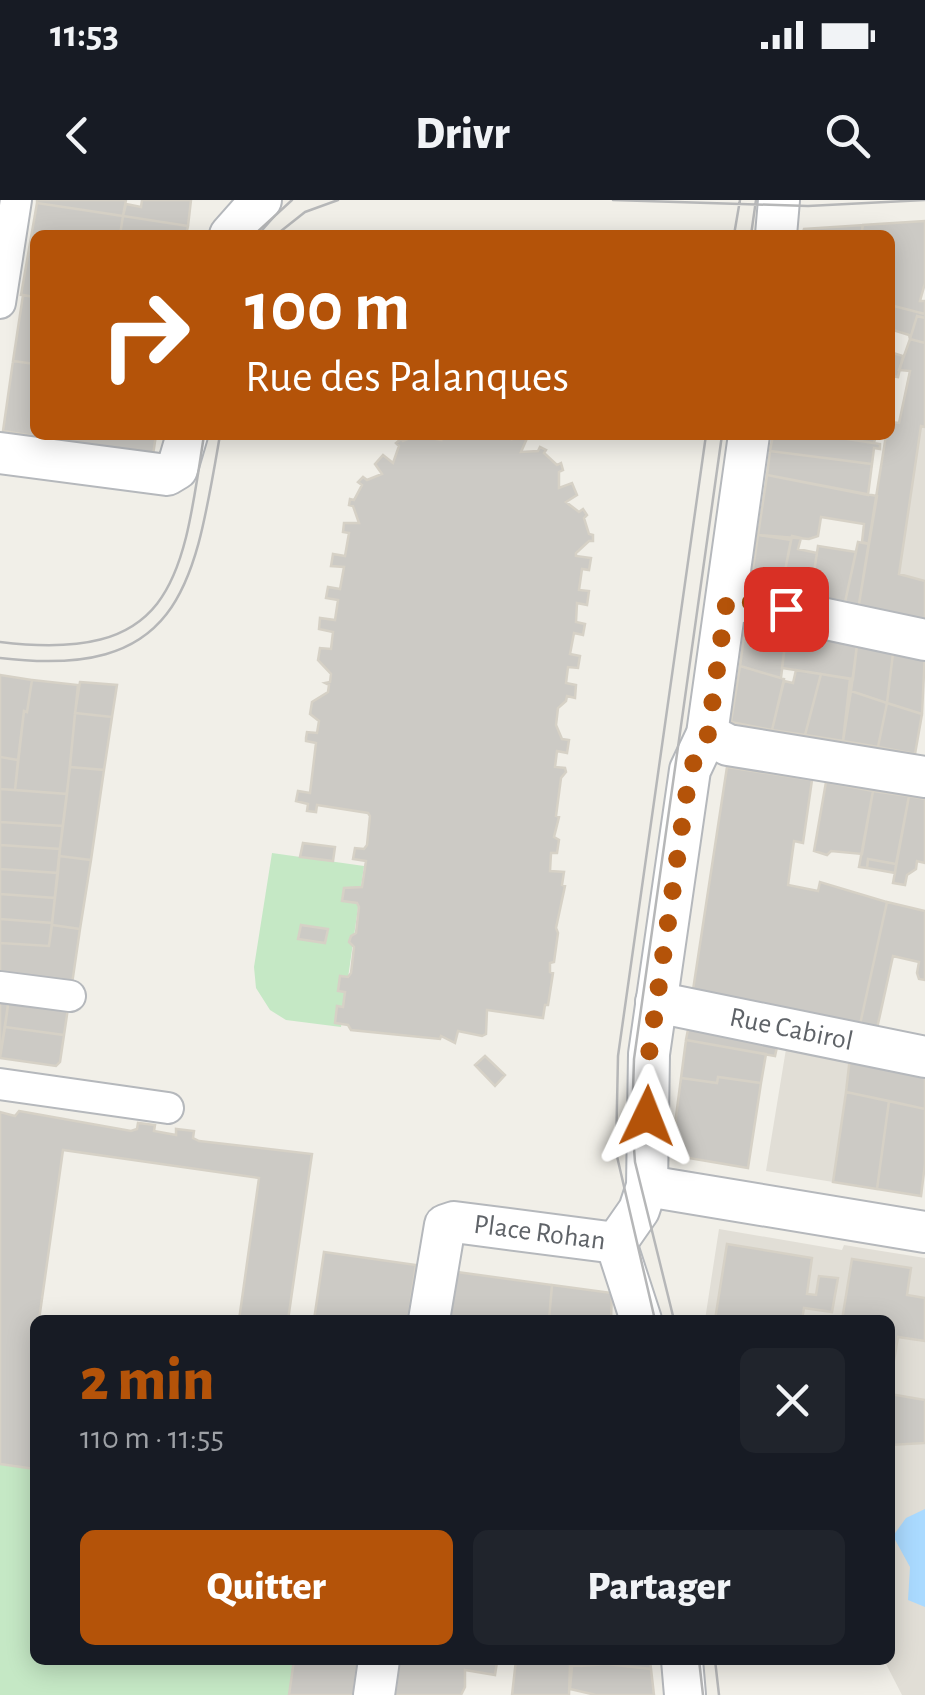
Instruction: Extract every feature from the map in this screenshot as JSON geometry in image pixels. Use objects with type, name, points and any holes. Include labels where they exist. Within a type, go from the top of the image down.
[{"type":"street","points":[[0,303],[16,200]]},
{"type":"street","points":[[234,230],[261,200]]},
{"type":"street","points":[[776,230],[779,200]]},
{"type":"street","points":[[0,453],[167,476],[177,469],[186,440]]},
{"type":"street","points":[[748,440],[708,734],[690,770],[656,1002],[649,1054],[647,1186],[925,1232]]},
{"type":"street","points":[[727,598],[925,640]]},
{"type":"street","points":[[708,734],[728,745],[925,777]]},
{"type":"street","points":[[0,987],[70,996]]},
{"type":"street","name":"Rue Cabirol","points":[[656,1002],[925,1057]]},
{"type":"street","points":[[0,1084],[168,1108]]},
{"type":"street","name":"Place Rohan","points":[[430,1315],[445,1225],[454,1222],[616,1243],[639,1210],[647,1186]]},
{"type":"street","points":[[616,1243],[638,1315]]},
{"type":"street","points":[[374,1695],[378,1665]]},
{"type":"street","points":[[682,1665],[685,1695]]},
{"type":"shaded area","points":[[910,339],[925,343],[925,625],[858,610],[887,440],[895,440],[895,422],[899,422],[909,371],[899,370]]},
{"type":"shaded area","points":[[787,1043],[850,1057],[833,1182],[766,1171]]},
{"type":"shaded area","points":[[719,1229],[842,1250],[844,1245],[925,1258],[925,1695],[902,1695],[887,1665],[895,1665],[895,1315],[706,1315]]},
{"type":"green space","points":[[272,853],[364,866],[341,1027],[286,1020],[270,1010],[256,988],[254,967]]},
{"type":"green space","points":[[0,1464],[30,1468],[30,1665],[293,1665],[289,1695],[0,1695]]},
{"type":"water","points":[[925,1509],[925,1607],[908,1600],[910,1567],[895,1540],[906,1518]]},
{"type":"building","points":[[37,200],[126,200],[123,216]]},
{"type":"building","points":[[142,200],[191,200],[188,226],[123,216],[126,204],[141,207]]},
{"type":"building","points":[[37,203],[123,216],[121,230],[32,230]]},
{"type":"building","points":[[123,216],[188,226],[187,230],[121,230]]},
{"type":"building","points":[[925,221],[925,283],[920,301],[925,301],[925,314],[895,306],[895,230],[862,230],[863,225]]},
{"type":"building","points":[[863,225],[862,230],[804,229]]},
{"type":"building","points":[[29,249],[30,249],[30,296],[21,295]]},
{"type":"building","points":[[23,295],[30,296],[30,363],[13,361]]},
{"type":"building","points":[[895,306],[925,314],[925,318],[917,316],[910,339],[895,331]]},
{"type":"building","points":[[917,316],[925,318],[925,343],[910,339]]},
{"type":"building","points":[[910,339],[925,343],[925,427],[921,426],[899,574],[925,581],[925,625],[858,610],[885,440],[895,440],[895,423],[899,423],[910,371],[899,370]]},
{"type":"building","points":[[895,354],[903,356],[895,377]]},
{"type":"building","points":[[13,361],[30,363],[30,435],[3,431]]},
{"type":"building","points":[[59,440],[155,440],[153,455]]},
{"type":"building","points":[[526,440],[521,452],[538,451],[540,447],[557,465],[561,463],[559,488],[572,483],[577,495],[566,502],[579,512],[583,509],[589,534],[593,535],[593,541],[576,553],[591,558],[589,570],[582,569],[579,590],[589,591],[587,605],[577,603],[576,622],[585,624],[583,635],[574,633],[570,654],[580,656],[578,668],[568,667],[566,683],[576,685],[575,698],[567,696],[558,708],[556,725],[562,739],[569,740],[567,753],[557,751],[555,767],[565,768],[566,772],[561,778],[556,816],[557,853],[551,853],[550,871],[564,872],[565,886],[554,962],[550,963],[553,973],[548,1005],[543,1018],[487,1010],[486,1034],[458,1031],[455,1043],[441,1036],[440,1039],[351,1030],[348,1025],[335,1023],[337,1006],[343,1007],[345,992],[338,991],[340,976],[348,977],[351,973],[354,947],[349,942],[356,933],[359,907],[357,903],[342,901],[344,888],[362,887],[366,861],[353,859],[355,848],[364,849],[367,845],[370,816],[317,805],[316,812],[307,811],[308,804],[296,801],[298,791],[310,793],[316,743],[306,738],[307,732],[317,733],[319,721],[310,714],[312,702],[328,692],[329,685],[325,683],[330,682],[331,674],[318,660],[320,648],[331,649],[333,632],[319,629],[320,618],[335,620],[338,600],[326,598],[328,587],[340,589],[344,567],[331,566],[333,554],[345,556],[349,533],[343,532],[344,523],[359,523],[353,506],[349,505],[362,485],[358,482],[363,477],[367,480],[382,474],[375,464],[383,455],[393,463],[399,446],[396,443]]},
{"type":"building","points":[[772,440],[854,440],[880,444],[880,449],[874,448],[872,464],[770,451]]},
{"type":"building","points":[[770,451],[872,464],[868,495],[767,475]]},
{"type":"building","points":[[767,475],[877,496],[869,544],[862,542],[864,524],[821,517],[818,536],[809,539],[758,535]]},
{"type":"building","points":[[758,535],[791,540],[780,596],[750,589]]},
{"type":"building","points":[[792,536],[801,538],[798,549],[817,553],[809,602],[780,596]]},
{"type":"building","points":[[858,542],[869,544],[858,610],[844,607]]},
{"type":"building","points":[[818,546],[856,552],[844,607],[810,599]]},
{"type":"building","points":[[747,614],[788,620],[781,678],[740,666]]},
{"type":"building","points":[[788,620],[858,637],[853,679],[782,668]]},
{"type":"building","points":[[858,637],[894,645],[887,703],[851,691]]},
{"type":"building","points":[[894,645],[925,652],[922,714],[887,703]]},
{"type":"building","points":[[740,666],[784,679],[772,730],[731,722]]},
{"type":"building","points":[[796,670],[821,674],[805,735],[772,730],[784,681],[793,683]]},
{"type":"building","points":[[821,674],[850,679],[843,741],[805,735]]},
{"type":"building","points":[[0,675],[32,680],[18,760],[0,757]]},
{"type":"building","points":[[32,680],[78,685],[67,794],[15,790],[24,711],[27,712]]},
{"type":"building","points":[[80,682],[117,685],[112,717],[75,713]]},
{"type":"building","points":[[851,691],[887,703],[878,747],[843,741]]},
{"type":"building","points":[[887,703],[922,714],[915,754],[878,747]]},
{"type":"building","points":[[75,713],[112,717],[104,770],[70,767]]},
{"type":"building","points":[[0,757],[18,760],[15,790],[0,789]]},
{"type":"building","points":[[70,767],[104,770],[91,860],[59,856]]},
{"type":"building","points":[[727,767],[812,780],[803,843],[794,841],[788,885],[818,891],[820,882],[887,902],[859,1029],[693,990]]},
{"type":"building","points":[[826,782],[873,791],[862,854],[831,851],[827,855],[814,851]]},
{"type":"building","points":[[0,789],[67,794],[63,826],[0,822]]},
{"type":"building","points":[[873,791],[909,796],[896,864],[868,859],[867,868],[859,867]]},
{"type":"building","points":[[909,796],[925,799],[925,863],[917,861],[905,885],[893,883]]},
{"type":"building","points":[[0,822],[63,826],[60,849],[0,845]]},
{"type":"building","points":[[303,843],[335,847],[333,861],[300,857]]},
{"type":"building","points":[[0,845],[60,849],[58,873],[0,869]]},
{"type":"building","points":[[59,856],[91,860],[80,929],[52,925]]},
{"type":"building","points":[[868,859],[896,864],[895,873],[867,868]]},
{"type":"building","points":[[0,869],[58,873],[55,898],[0,894]]},
{"type":"building","points":[[0,894],[55,898],[52,923],[0,919]]},
{"type":"building","points":[[887,902],[925,911],[925,980],[919,979],[917,973],[919,962],[893,956],[876,1033],[859,1029]]},
{"type":"building","points":[[0,919],[52,923],[49,946],[0,943]]},
{"type":"building","points":[[52,925],[80,929],[72,984],[0,978],[0,943],[49,946]]},
{"type":"building","points":[[301,925],[328,929],[325,943],[298,939]]},
{"type":"building","points":[[0,997],[9,998],[0,1058]]},
{"type":"building","points":[[9,998],[68,1008],[64,1035],[5,1027]]},
{"type":"building","points":[[689,1024],[778,1042],[775,1056],[686,1040]]},
{"type":"building","points":[[5,1027],[64,1035],[60,1062],[56,1066],[0,1058]]},
{"type":"building","points":[[686,1040],[766,1054],[761,1083],[718,1077],[717,1083],[681,1078]]},
{"type":"building","points":[[485,1056],[505,1075],[495,1086],[475,1065]]},
{"type":"building","points":[[850,1057],[925,1073],[925,1109],[846,1092]]},
{"type":"building","points":[[718,1077],[761,1083],[748,1168],[671,1155],[681,1078],[717,1083]]},
{"type":"building","points":[[846,1092],[889,1101],[877,1189],[833,1182]]},
{"type":"building","points":[[889,1101],[925,1109],[921,1196],[877,1189]]},
{"type":"building","points":[[19,1111],[131,1131],[137,1129],[138,1123],[155,1125],[154,1131],[176,1135],[176,1129],[194,1131],[193,1138],[199,1141],[312,1154],[289,1315],[240,1315],[259,1178],[63,1150],[40,1315],[30,1315],[30,1468],[0,1464],[0,1112],[15,1116]]},
{"type":"building","points":[[727,1244],[812,1258],[807,1294],[816,1295],[819,1276],[838,1278],[832,1312],[804,1308],[803,1315],[716,1315]]},
{"type":"building","points":[[324,1252],[416,1265],[409,1315],[315,1315]]},
{"type":"building","points":[[852,1259],[911,1268],[907,1295],[925,1298],[925,1341],[898,1337],[895,1355],[895,1315],[843,1315]]},
{"type":"building","points":[[457,1272],[552,1285],[549,1315],[451,1315]]},
{"type":"building","points":[[552,1285],[612,1293],[611,1315],[549,1315]]},
{"type":"building","points":[[895,1395],[925,1400],[925,1443],[895,1445]]},
{"type":"building","points":[[293,1665],[357,1665],[353,1695],[289,1695]]},
{"type":"building","points":[[399,1665],[497,1665],[495,1675],[465,1670],[461,1695],[395,1695]]},
{"type":"building","points":[[515,1665],[570,1665],[569,1695],[512,1695]]},
{"type":"building","points":[[616,1665],[651,1665],[651,1669]]},
{"type":"building","points":[[572,1666],[651,1669],[654,1695],[596,1695],[570,1689]]},
{"type":"tram line","points":[[259,230],[292,200]]},
{"type":"tram line","points":[[282,230],[305,212],[338,200]]},
{"type":"tram line","points":[[613,200],[808,206],[925,200]]},
{"type":"tram line","points":[[735,230],[740,200]]},
{"type":"tram line","points":[[752,230],[756,200]]},
{"type":"tram line","points":[[0,642],[58,645],[102,639],[135,624],[159,601],[176,570],[187,532],[203,440]]},
{"type":"tram line","points":[[0,658],[61,661],[108,654],[143,637],[169,611],[187,577],[200,536],[219,440]]},
{"type":"tram line","points":[[654,1315],[616,1152],[618,1056],[705,440]]},
{"type":"tram line","points":[[673,1315],[635,1162],[634,1059],[721,440]]},
{"type":"tram line","points":[[700,1665],[703,1695]]},
{"type":"tram line","points":[[716,1665],[719,1695]]},
{"type":"route","points":[[647,1116],[649,1054],[690,770],[708,734],[727,598],[786,609]]}]
